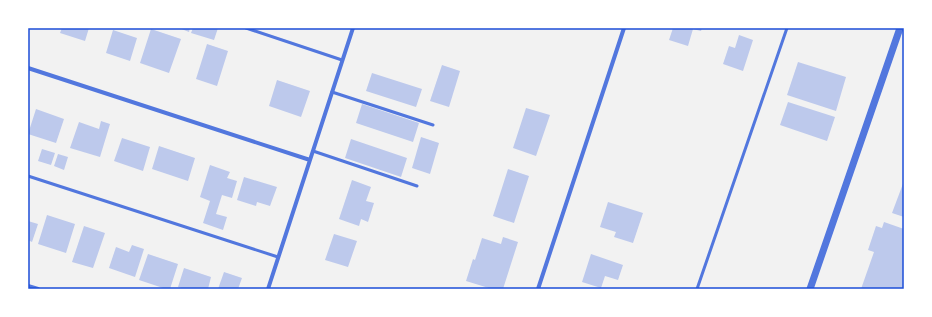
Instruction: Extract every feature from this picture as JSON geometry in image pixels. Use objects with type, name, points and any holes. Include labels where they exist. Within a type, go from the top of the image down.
[{"type":"street","points":[[268,289],[353,28]]},
{"type":"street","points":[[538,289],[624,28]]},
{"type":"street","points":[[810,289],[900,28]]},
{"type":"street","points":[[28,68],[310,160]]},
{"type":"street","points":[[28,286],[38,289]]},
{"type":"lane","points":[[246,28],[342,60]]},
{"type":"lane","points":[[697,289],[787,28]]},
{"type":"lane","points":[[332,92],[433,125]]},
{"type":"lane","points":[[313,151],[417,186]]},
{"type":"lane","points":[[28,176],[278,257]]},
{"type":"building","points":[[62,28],[89,28],[85,41],[60,33]]},
{"type":"building","points":[[179,28],[190,28],[189,32]]},
{"type":"building","points":[[193,28],[218,28],[214,40],[191,33]]},
{"type":"building","points":[[673,28],[702,28],[701,31],[693,29],[688,46],[669,40]]},
{"type":"building","points":[[151,29],[181,39],[169,73],[140,63]]},
{"type":"building","points":[[113,30],[137,38],[130,61],[106,53]]},
{"type":"building","points":[[739,35],[753,40],[743,71],[723,64],[729,46],[735,48]]},
{"type":"building","points":[[207,44],[228,51],[217,86],[196,79]]},
{"type":"building","points":[[798,62],[846,77],[836,111],[787,95]]},
{"type":"building","points":[[442,65],[460,71],[449,107],[430,101]]},
{"type":"building","points":[[372,73],[422,89],[416,107],[366,91]]},
{"type":"building","points":[[277,80],[310,91],[301,117],[269,106]]},
{"type":"building","points":[[788,102],[835,117],[827,141],[780,125]]},
{"type":"building","points":[[362,104],[419,123],[413,142],[356,123]]},
{"type":"building","points":[[526,108],[550,115],[536,156],[513,148]]},
{"type":"building","points":[[36,109],[64,119],[56,143],[28,134]]},
{"type":"building","points":[[101,121],[110,124],[100,157],[70,148],[79,122],[99,129]]},
{"type":"building","points":[[421,137],[439,143],[430,174],[412,168]]},
{"type":"building","points":[[122,138],[150,147],[143,171],[114,161]]},
{"type":"building","points":[[351,139],[407,158],[401,177],[345,158]]},
{"type":"building","points":[[159,146],[195,158],[188,181],[152,169]]},
{"type":"building","points":[[42,149],[55,153],[51,165],[38,161]]},
{"type":"building","points":[[58,154],[68,157],[64,170],[54,166]]},
{"type":"building","points":[[210,165],[230,172],[227,178],[237,181],[232,198],[222,195],[216,214],[227,217],[223,230],[203,223],[210,201],[200,197]]},
{"type":"building","points":[[508,169],[529,176],[514,223],[493,216]]},
{"type":"building","points":[[244,177],[277,187],[270,206],[257,202],[256,206],[237,200]]},
{"type":"building","points":[[352,180],[371,187],[366,201],[374,203],[368,222],[361,219],[359,226],[339,219]]},
{"type":"building","points":[[904,181],[904,217],[892,213]]},
{"type":"building","points":[[608,202],[643,213],[633,243],[614,237],[616,232],[600,227]]},
{"type":"building","points":[[47,215],[75,224],[66,253],[38,244]]},
{"type":"building","points":[[28,221],[38,224],[32,242],[28,240]]},
{"type":"building","points":[[884,222],[904,229],[904,287],[903,289],[861,289],[874,252],[868,250],[876,226],[882,228]]},
{"type":"building","points":[[84,226],[105,233],[93,268],[72,262]]},
{"type":"building","points":[[334,234],[357,241],[348,267],[325,260]]},
{"type":"building","points":[[503,237],[518,242],[503,289],[492,289],[466,281],[482,238],[501,244]]},
{"type":"building","points":[[132,245],[144,249],[135,277],[109,268],[116,247],[129,252]]},
{"type":"building","points":[[148,254],[178,264],[170,289],[139,280]]},
{"type":"building","points":[[591,254],[623,265],[618,280],[605,276],[601,288],[582,282]]},
{"type":"building","points":[[184,268],[211,277],[208,289],[185,289],[178,287]]},
{"type":"building","points":[[224,272],[242,278],[238,289],[218,289]]}]
